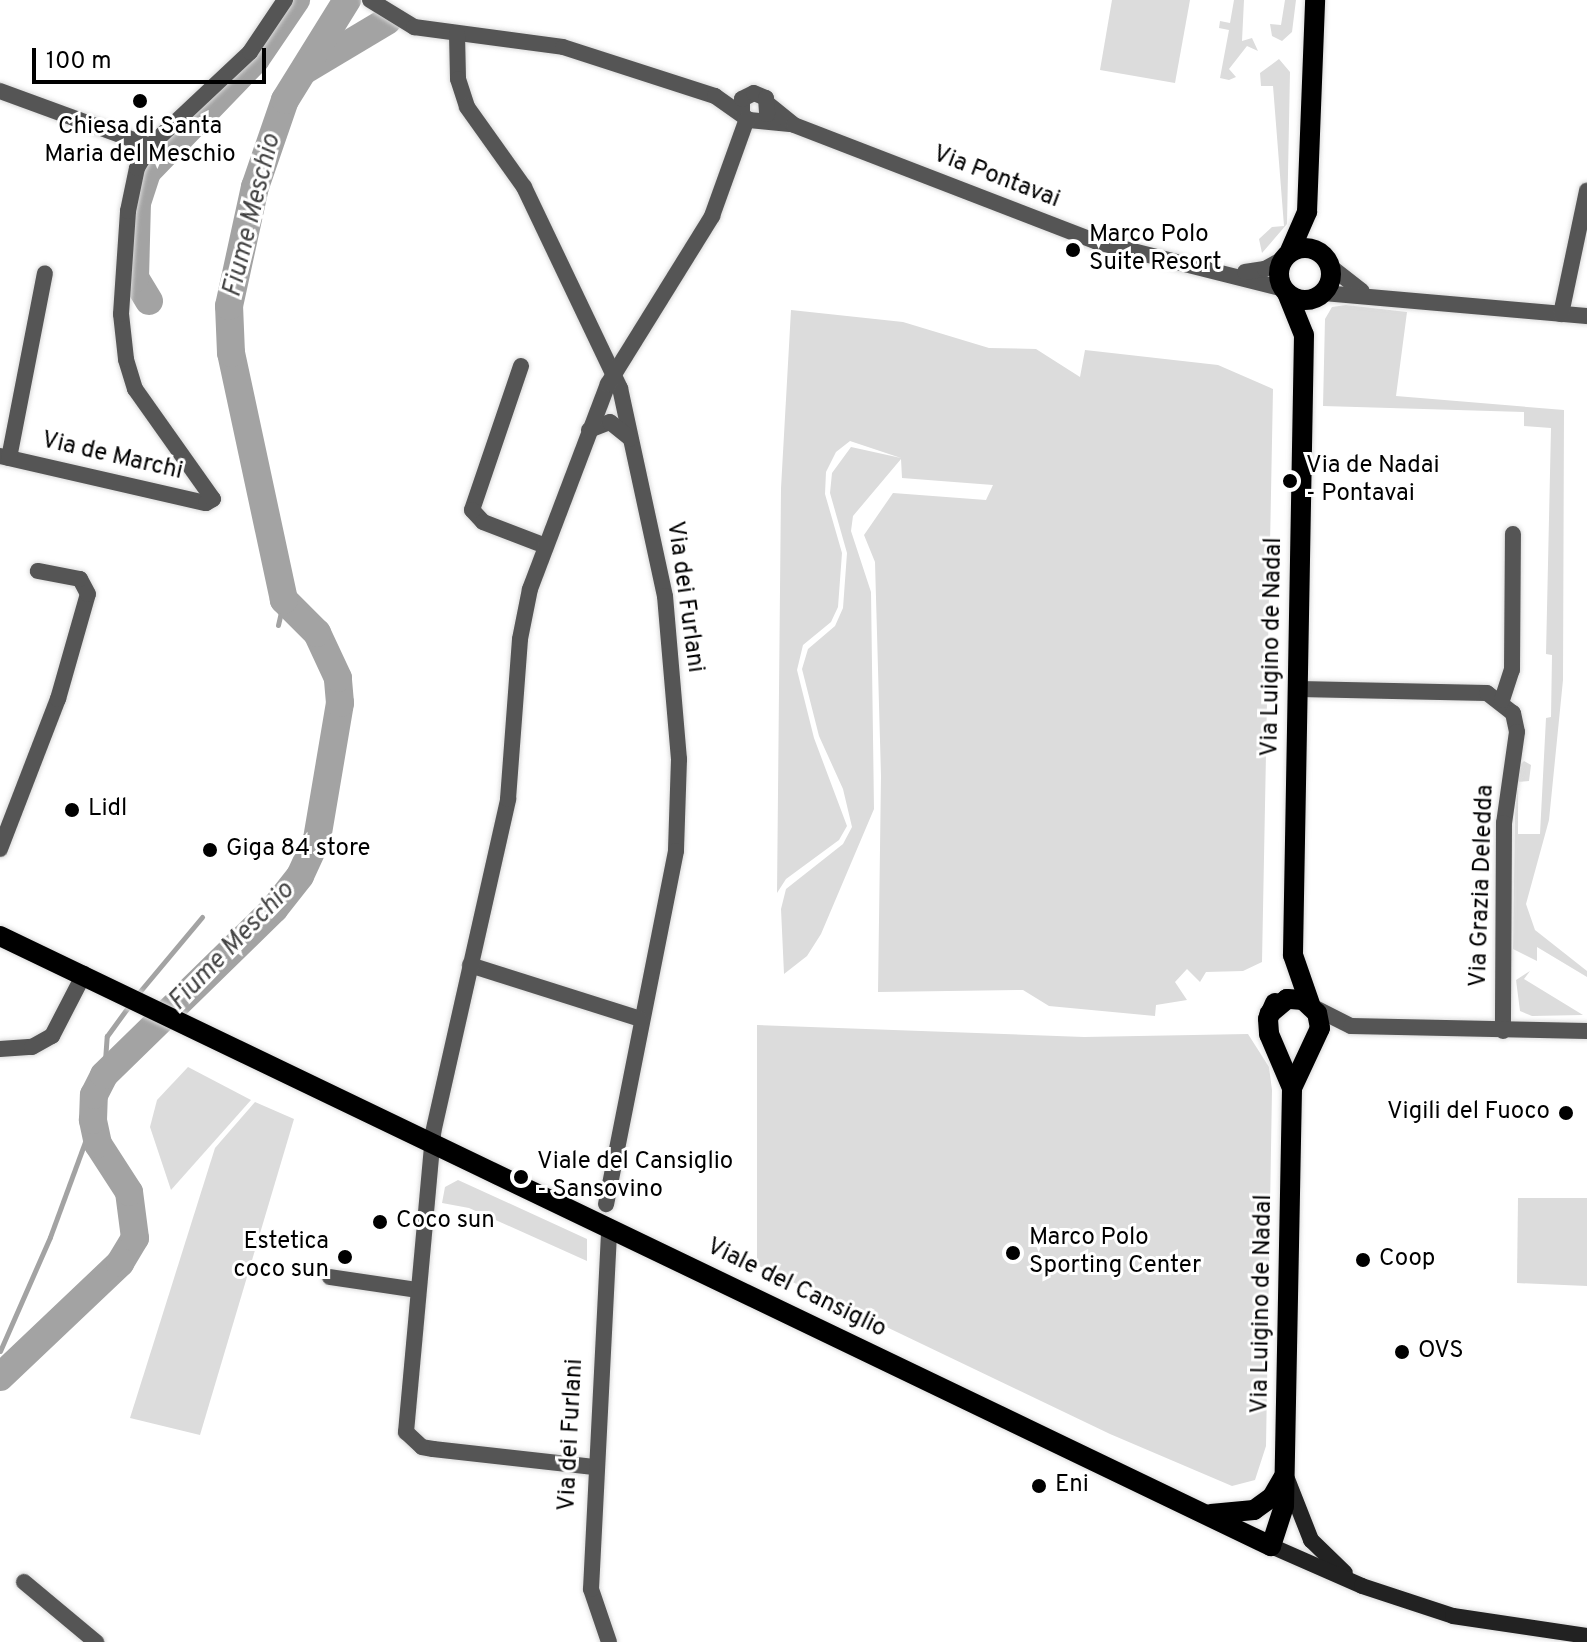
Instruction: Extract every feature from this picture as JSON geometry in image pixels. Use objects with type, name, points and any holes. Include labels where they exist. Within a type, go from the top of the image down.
[{"type":"main road","points":[[1306,216],[1326,260],[1321,295],[1300,300],[1285,291],[1279,275],[1306,216],[1315,0]]},
{"type":"main road","points":[[1287,255],[1306,247],[1326,260]]},
{"type":"main road","name":"Via Luigino de Nadal","points":[[1285,291],[1304,335]]},
{"type":"main road","name":"Via Luigino de Nadal","points":[[1292,1088],[1320,1028],[1294,959],[1304,335],[1321,295]]},
{"type":"main road","name":"Viale del Cansiglio","points":[[0,936],[188,1023],[1271,1546],[1362,1586],[1453,1616],[1587,1636]]},
{"type":"main road","name":"Via Luigino de Nadal","points":[[1271,1546],[1283,1518],[1292,1088],[1273,1042],[1269,1014],[1294,959]]},
{"type":"main road","points":[[1269,1014],[1287,999],[1312,1006]]},
{"type":"main road","points":[[1273,1042],[1288,1051],[1314,1043]]},
{"type":"main road","points":[[1203,1513],[1254,1510],[1272,1497],[1285,1473]]},
{"type":"main road","name":"Via Luigino de Nadal","points":[[1285,1473],[1311,1540],[1362,1586]]},
{"type":"street","points":[[0,91],[150,146],[250,52],[285,0]]},
{"type":"street","name":"Via Pontavai","points":[[370,0],[414,27],[457,34],[513,37],[607,59],[715,96],[749,118],[794,125],[1097,242],[1231,272],[1285,291]]},
{"type":"street","name":"Via dei Furlani","points":[[457,34],[458,79],[474,122],[518,176],[613,372],[633,443],[665,596],[679,786],[669,899],[640,1019],[606,1204]]},
{"type":"street","points":[[594,1467],[433,1449],[412,1440],[404,1416],[432,1143],[508,799],[522,622],[546,546],[613,372],[712,216],[749,118],[768,104],[762,95],[749,94],[740,104],[749,118]]},
{"type":"street","name":"Via Pontavai","points":[[768,104],[794,125]]},
{"type":"street","name":"Via de Marchi","points":[[4,457],[206,503],[213,499],[135,389],[124,350],[128,211],[137,168],[150,146]]},
{"type":"street","points":[[1561,314],[1587,191]]},
{"type":"street","name":"Via Pontavai","points":[[1231,272],[1259,271],[1287,255]]},
{"type":"street","points":[[1326,260],[1351,286],[1372,294]]},
{"type":"street","points":[[4,457],[45,273]]},
{"type":"street","points":[[1321,295],[1372,294],[1587,316]]},
{"type":"street","points":[[521,366],[472,510],[483,522],[546,546]]},
{"type":"street","points":[[589,430],[615,423],[633,443]]},
{"type":"street","points":[[1299,689],[1478,692],[1502,700],[1512,670],[1513,534]]},
{"type":"street","points":[[0,849],[58,699],[88,594],[80,579],[38,571]]},
{"type":"street","name":"Via Grazia Deledda","points":[[1502,700],[1515,718],[1517,732],[1504,823],[1503,1031]]},
{"type":"street","points":[[470,965],[640,1019]]},
{"type":"street","points":[[0,1049],[32,1047],[52,1036],[84,974]]},
{"type":"street","points":[[1312,1006],[1348,1025],[1587,1031]]},
{"type":"street","points":[[1314,1043],[1348,1025]]},
{"type":"street","name":"Via dei Furlani","points":[[609,1228],[594,1467],[591,1589],[609,1642]]},
{"type":"street","points":[[330,1277],[417,1290]]},
{"type":"street","points":[[24,1582],[96,1642]]},
{"type":"shaded area","points":[[1112,0],[1190,0],[1175,83],[1100,70]]},
{"type":"shaded area","points":[[1234,0],[1244,0],[1242,41],[1252,38],[1258,51],[1247,46],[1229,69],[1236,77],[1229,80],[1220,78],[1229,30],[1219,28],[1220,21],[1230,23]]},
{"type":"shaded area","points":[[1285,0],[1296,0],[1292,32],[1282,41],[1272,36],[1270,24],[1281,25]]},
{"type":"shaded area","points":[[1279,59],[1290,72],[1287,224],[1262,253],[1259,239],[1272,227],[1284,226],[1273,86],[1261,86],[1260,73]]},
{"type":"shaded area","points":[[1346,305],[1407,312],[1396,396],[1564,410],[1563,680],[1549,820],[1526,904],[1535,930],[1587,971],[1587,977],[1537,947],[1537,961],[1513,949],[1518,785],[1518,834],[1540,834],[1546,718],[1551,717],[1552,655],[1546,654],[1551,428],[1524,426],[1524,412],[1323,406],[1325,319],[1332,307]]},
{"type":"shaded area","points":[[791,310],[903,322],[989,348],[1036,349],[1080,377],[1085,350],[1218,365],[1273,389],[1262,962],[1243,971],[1206,972],[1200,982],[1187,969],[1175,982],[1187,1000],[1156,1005],[1155,1016],[1049,1006],[1023,990],[878,992],[881,776],[875,562],[864,535],[893,493],[986,500],[993,485],[902,478],[901,459],[853,516],[851,531],[871,592],[874,809],[821,934],[807,956],[784,974],[781,909],[786,889],[843,844],[852,827],[843,789],[819,736],[802,669],[808,649],[835,626],[843,608],[847,553],[830,493],[832,473],[851,447],[901,458],[850,441],[836,452],[826,472],[825,494],[842,553],[838,607],[831,622],[803,645],[797,670],[814,738],[847,826],[839,840],[786,879],[777,893],[781,488]]},
{"type":"shaded area","points":[[1524,761],[1531,765],[1529,781],[1518,782],[1520,765]]},
{"type":"shaded area","points":[[1530,971],[1524,979],[1583,1015],[1532,1016],[1520,1011],[1516,980]]},
{"type":"shaded area","name":"Marco Polo Sporting Center","points":[[757,1025],[1084,1037],[1248,1034],[1269,1067],[1272,1090],[1266,1446],[1255,1480],[1232,1486],[1110,1434],[757,1265]]},
{"type":"shaded area","points":[[188,1067],[251,1100],[171,1190],[150,1127],[157,1100]]},
{"type":"shaded area","points":[[255,1102],[294,1119],[200,1435],[130,1418],[215,1148]]},
{"type":"shaded area","points":[[458,1180],[587,1239],[587,1261],[469,1208],[442,1203],[445,1187]]},
{"type":"shaded area","points":[[1518,1198],[1587,1198],[1587,1286],[1517,1283]]},
{"type":"waterway","points":[[149,301],[135,278],[137,203],[147,172],[255,60],[296,0]]},
{"type":"waterway","name":"Fiume Meschio","points":[[0,1377],[120,1263],[135,1238],[129,1192],[98,1144],[93,1120],[94,1095],[104,1075],[274,909],[300,876],[317,839],[340,703],[338,678],[317,633],[284,600],[231,353],[229,306],[255,187],[285,100],[347,0]]},
{"type":"waterway","points":[[305,70],[387,21]]},
{"type":"waterway","points":[[278,625],[284,600]]},
{"type":"waterway","points":[[136,996],[202,917]]},
{"type":"waterway","points":[[104,1075],[107,1036],[130,1004]]},
{"type":"waterway","points":[[0,1351],[50,1237],[93,1120]]},
{"type":"place","name":"Chiesa di Santa Maria del Meschio","points":[[140,101]]},
{"type":"place","name":"Marco Polo Suite Resort","points":[[1073,250]]},
{"type":"place","name":"Via de Nadai - Pontavai","points":[[1290,481]]},
{"type":"place","name":"Lidl","points":[[72,810]]},
{"type":"place","name":"Giga 84 store","points":[[210,850]]},
{"type":"place","name":"Vigili del Fuoco","points":[[1566,1113]]},
{"type":"place","name":"Viale del Cansiglio - Sansovino","points":[[521,1177]]},
{"type":"place","name":"Coco sun","points":[[380,1222]]},
{"type":"place","name":"Marco Polo Sporting Center","points":[[1013,1253]]},
{"type":"place","name":"Estetica coco sun","points":[[345,1257]]},
{"type":"place","name":"Coop","points":[[1363,1260]]},
{"type":"place","name":"OVS","points":[[1402,1352]]},
{"type":"place","name":"Eni","points":[[1039,1486]]}]
